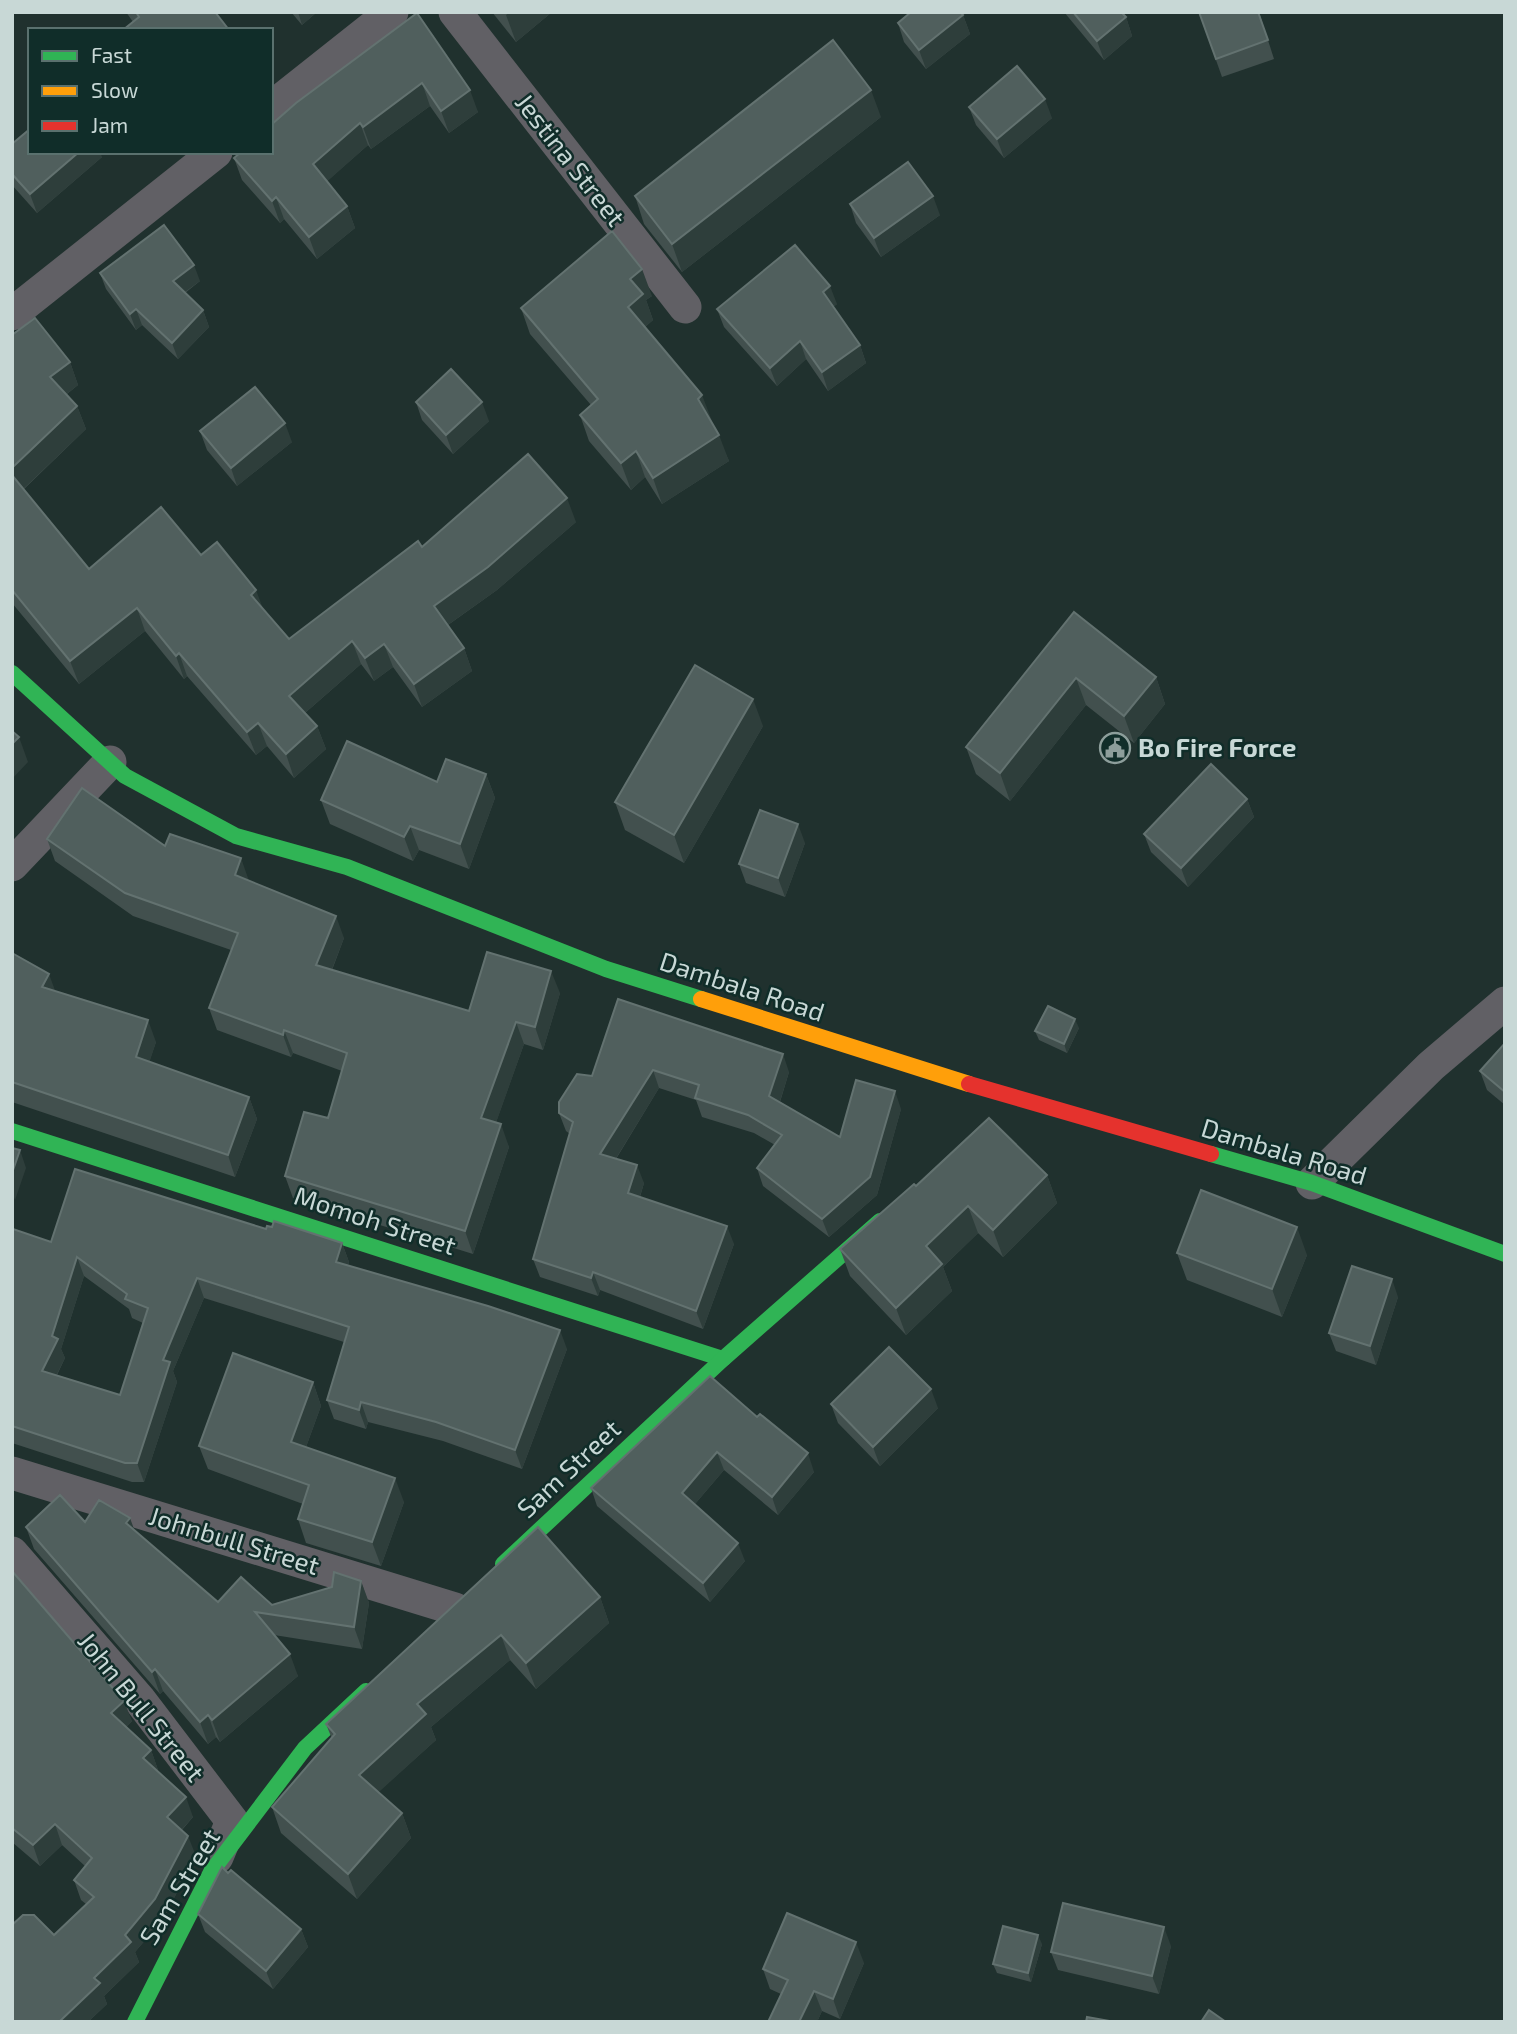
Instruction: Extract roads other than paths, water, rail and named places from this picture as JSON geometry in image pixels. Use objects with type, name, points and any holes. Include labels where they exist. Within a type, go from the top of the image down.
[{"type":"street","points":[[273,106],[392,12]]},
{"type":"street","name":"Jestina Street","points":[[455,12],[685,307]]},
{"type":"street","points":[[12,314],[213,154]]},
{"type":"street","name":"Dambala Road","points":[[12,673],[125,776],[236,836],[348,867],[606,969],[1013,1104],[1312,1183],[1505,1254]]},
{"type":"street","points":[[12,865],[110,762]]},
{"type":"street","points":[[1312,1183],[1431,1066],[1505,1003]]},
{"type":"street","name":"Momoh Street","points":[[12,1131],[723,1359]]},
{"type":"street","name":"Sam Street","points":[[495,1572],[723,1359],[896,1207]]},
{"type":"street","name":"Johnbull Street","points":[[12,1473],[455,1609]]},
{"type":"street","name":"John Bull Street","points":[[12,1553],[147,1709],[232,1821],[211,1872]]},
{"type":"street","name":"Sam Street","points":[[135,2022],[211,1872],[305,1748],[375,1683]]},
{"type":"place","name":"Bo Fire Force","points":[[1115,748]]}]
